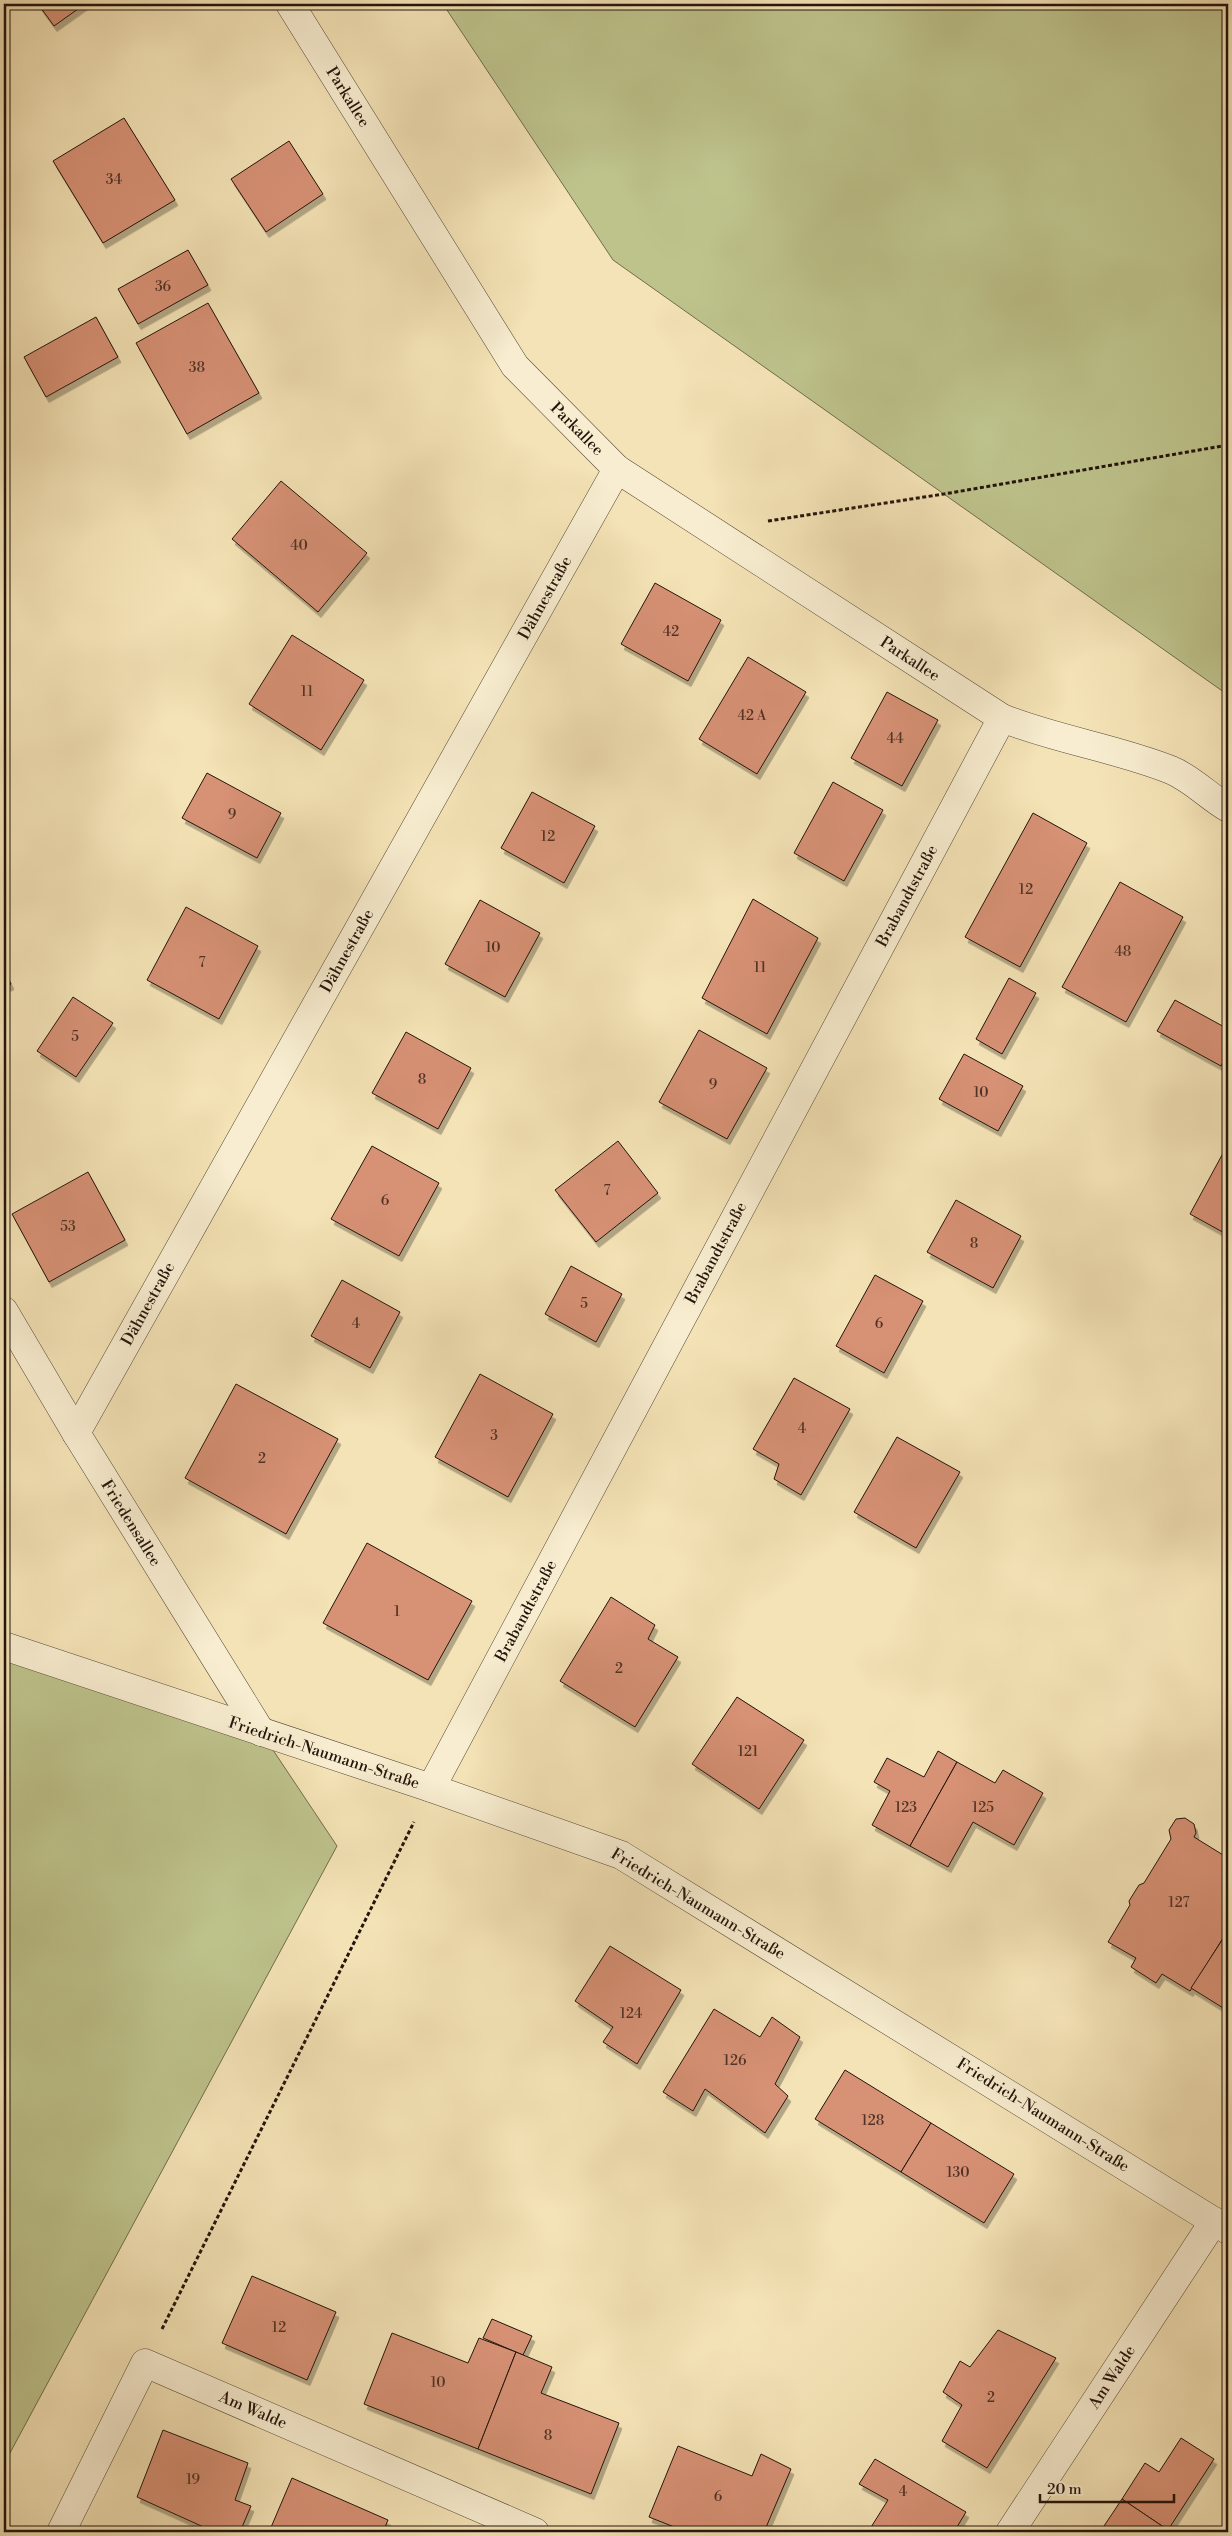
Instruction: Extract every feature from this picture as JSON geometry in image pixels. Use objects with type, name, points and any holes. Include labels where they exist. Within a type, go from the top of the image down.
[{"type":"street","name":"Parkallee","points":[[290,4],[515,366],[617,469],[1002,718],[1036,732],[1122,752],[1174,771],[1228,808]]},
{"type":"street","name":"Dähnestraße","points":[[76,1433],[617,469]]},
{"type":"street","name":"Brabandtstraße","points":[[431,1788],[1002,718]]},
{"type":"street","name":"Friedensallee","points":[[4,1311],[76,1433],[261,1732]]},
{"type":"street","name":"Friedrich-Naumann-Straße","points":[[4,1646],[431,1788],[621,1855],[1221,2225]]},
{"type":"street","name":"Am Walde","points":[[1010,2532],[1221,2225]]},
{"type":"street","name":"Am Walde","points":[[145,2364],[535,2532]]},
{"type":"street","points":[[61,2532],[145,2364]]},
{"type":"path","points":[[711,530],[944,494],[1228,446]]},
{"type":"path","points":[[145,2364],[431,1788]]},
{"type":"green space","points":[[443,4],[1228,4],[1228,695],[613,260]]},
{"type":"green space","points":[[4,1646],[261,1732],[337,1846],[4,2464]]},
{"type":"building","points":[[38,4],[85,4],[54,26]]},
{"type":"building","points":[[124,118],[175,200],[103,243],[53,161]]},
{"type":"building","points":[[289,141],[323,194],[266,232],[231,179]]},
{"type":"building","points":[[188,250],[208,285],[138,324],[118,289]]},
{"type":"building","points":[[208,303],[259,393],[187,434],[136,343]]},
{"type":"building","points":[[96,317],[118,357],[46,397],[24,357]]},
{"type":"building","points":[[281,481],[367,553],[318,612],[232,539]]},
{"type":"building","points":[[655,583],[721,620],[688,681],[621,644]]},
{"type":"building","points":[[292,635],[364,680],[321,750],[249,704]]},
{"type":"building","points":[[748,657],[806,692],[757,774],[699,739]]},
{"type":"building","points":[[887,692],[938,720],[902,786],[851,758]]},
{"type":"building","points":[[207,773],[281,813],[257,858],[182,818]]},
{"type":"building","points":[[833,782],[883,810],[844,881],[794,853]]},
{"type":"building","points":[[532,792],[595,826],[564,883],[501,848]]},
{"type":"building","points":[[1033,813],[1087,843],[1020,967],[965,937]]},
{"type":"building","points":[[1120,882],[1183,917],[1126,1022],[1062,987]]},
{"type":"building","points":[[753,899],[818,938],[767,1034],[702,998]]},
{"type":"building","points":[[480,900],[540,933],[505,997],[445,964]]},
{"type":"building","points":[[186,907],[258,946],[219,1019],[147,980]]},
{"type":"building","points":[[4,970],[11,984],[4,988]]},
{"type":"building","points":[[1009,978],[1036,993],[1002,1054],[976,1039]]},
{"type":"building","points":[[73,997],[113,1023],[76,1077],[37,1051]]},
{"type":"building","points":[[1175,1000],[1228,1029],[1228,1052],[1221,1066],[1157,1031]]},
{"type":"building","points":[[699,1030],[767,1068],[727,1139],[659,1102]]},
{"type":"building","points":[[406,1032],[471,1068],[438,1129],[372,1093]]},
{"type":"building","points":[[964,1054],[1023,1086],[998,1131],[939,1099]]},
{"type":"building","points":[[618,1141],[658,1193],[596,1242],[555,1190]]},
{"type":"building","points":[[1228,1144],[1228,1235],[1190,1214]]},
{"type":"building","points":[[372,1146],[439,1183],[399,1256],[331,1219]]},
{"type":"building","points":[[88,1172],[125,1240],[49,1282],[12,1214]]},
{"type":"building","points":[[956,1200],[1021,1236],[993,1288],[927,1252]]},
{"type":"building","points":[[571,1266],[622,1294],[596,1342],[545,1314]]},
{"type":"building","points":[[875,1275],[923,1301],[884,1373],[836,1346]]},
{"type":"building","points":[[342,1280],[400,1312],[370,1368],[311,1336]]},
{"type":"building","points":[[480,1374],[553,1414],[508,1497],[435,1457]]},
{"type":"building","points":[[794,1378],[850,1409],[801,1495],[774,1479],[779,1464],[753,1449]]},
{"type":"building","points":[[236,1384],[338,1439],[286,1534],[185,1478]]},
{"type":"building","points":[[897,1437],[960,1472],[916,1548],[854,1512]]},
{"type":"building","points":[[367,1543],[472,1601],[428,1680],[323,1623]]},
{"type":"building","points":[[611,1597],[655,1625],[648,1639],[678,1657],[635,1727],[560,1681]]},
{"type":"building","points":[[737,1697],[804,1740],[759,1809],[692,1764]]},
{"type":"building","points":[[938,1751],[957,1762],[910,1846],[872,1825],[890,1791],[874,1782],[887,1758],[924,1777]]},
{"type":"building","points":[[957,1762],[995,1783],[1003,1770],[1043,1793],[1014,1845],[973,1822],[948,1867],[910,1846]]},
{"type":"building","points":[[1185,1818],[1194,1824],[1196,1833],[1194,1837],[1228,1858],[1228,1930],[1190,1991],[1162,1974],[1156,1983],[1131,1967],[1136,1958],[1108,1942],[1130,1905],[1129,1901],[1139,1885],[1144,1883],[1171,1839],[1169,1830],[1176,1819]]},
{"type":"building","points":[[1226,1934],[1228,1936],[1228,2011],[1191,1988]]},
{"type":"building","points":[[610,1946],[681,1990],[637,2064],[603,2042],[613,2027],[575,2001]]},
{"type":"building","points":[[714,2009],[760,2037],[772,2017],[800,2037],[775,2084],[788,2096],[765,2133],[705,2089],[693,2111],[663,2092]]},
{"type":"building","points":[[845,2070],[931,2123],[901,2172],[815,2119]]},
{"type":"building","points":[[931,2123],[1014,2174],[984,2223],[901,2172]]},
{"type":"building","points":[[252,2276],[336,2312],[307,2380],[222,2343]]},
{"type":"building","points":[[492,2319],[532,2336],[523,2355],[483,2338]]},
{"type":"building","points":[[998,2330],[1056,2358],[987,2468],[942,2441],[962,2405],[943,2392],[960,2361],[970,2367]]},
{"type":"building","points":[[392,2333],[468,2363],[479,2338],[516,2352],[478,2449],[364,2404]]},
{"type":"building","points":[[516,2352],[552,2367],[541,2393],[619,2423],[591,2494],[478,2449]]},
{"type":"building","points":[[163,2430],[248,2463],[235,2500],[251,2506],[240,2532],[207,2532],[208,2529],[137,2497]]},
{"type":"building","points":[[1181,2438],[1214,2459],[1168,2530],[1122,2499],[1145,2463],[1159,2472]]},
{"type":"building","points":[[678,2446],[752,2476],[761,2454],[791,2469],[764,2532],[687,2532],[649,2517]]},
{"type":"building","points":[[875,2459],[966,2512],[954,2532],[868,2532],[888,2500],[859,2484]]},
{"type":"building","points":[[292,2478],[388,2520],[383,2532],[269,2532]]},
{"type":"building","points":[[1122,2499],[1168,2530],[1167,2532],[1100,2532]]}]
